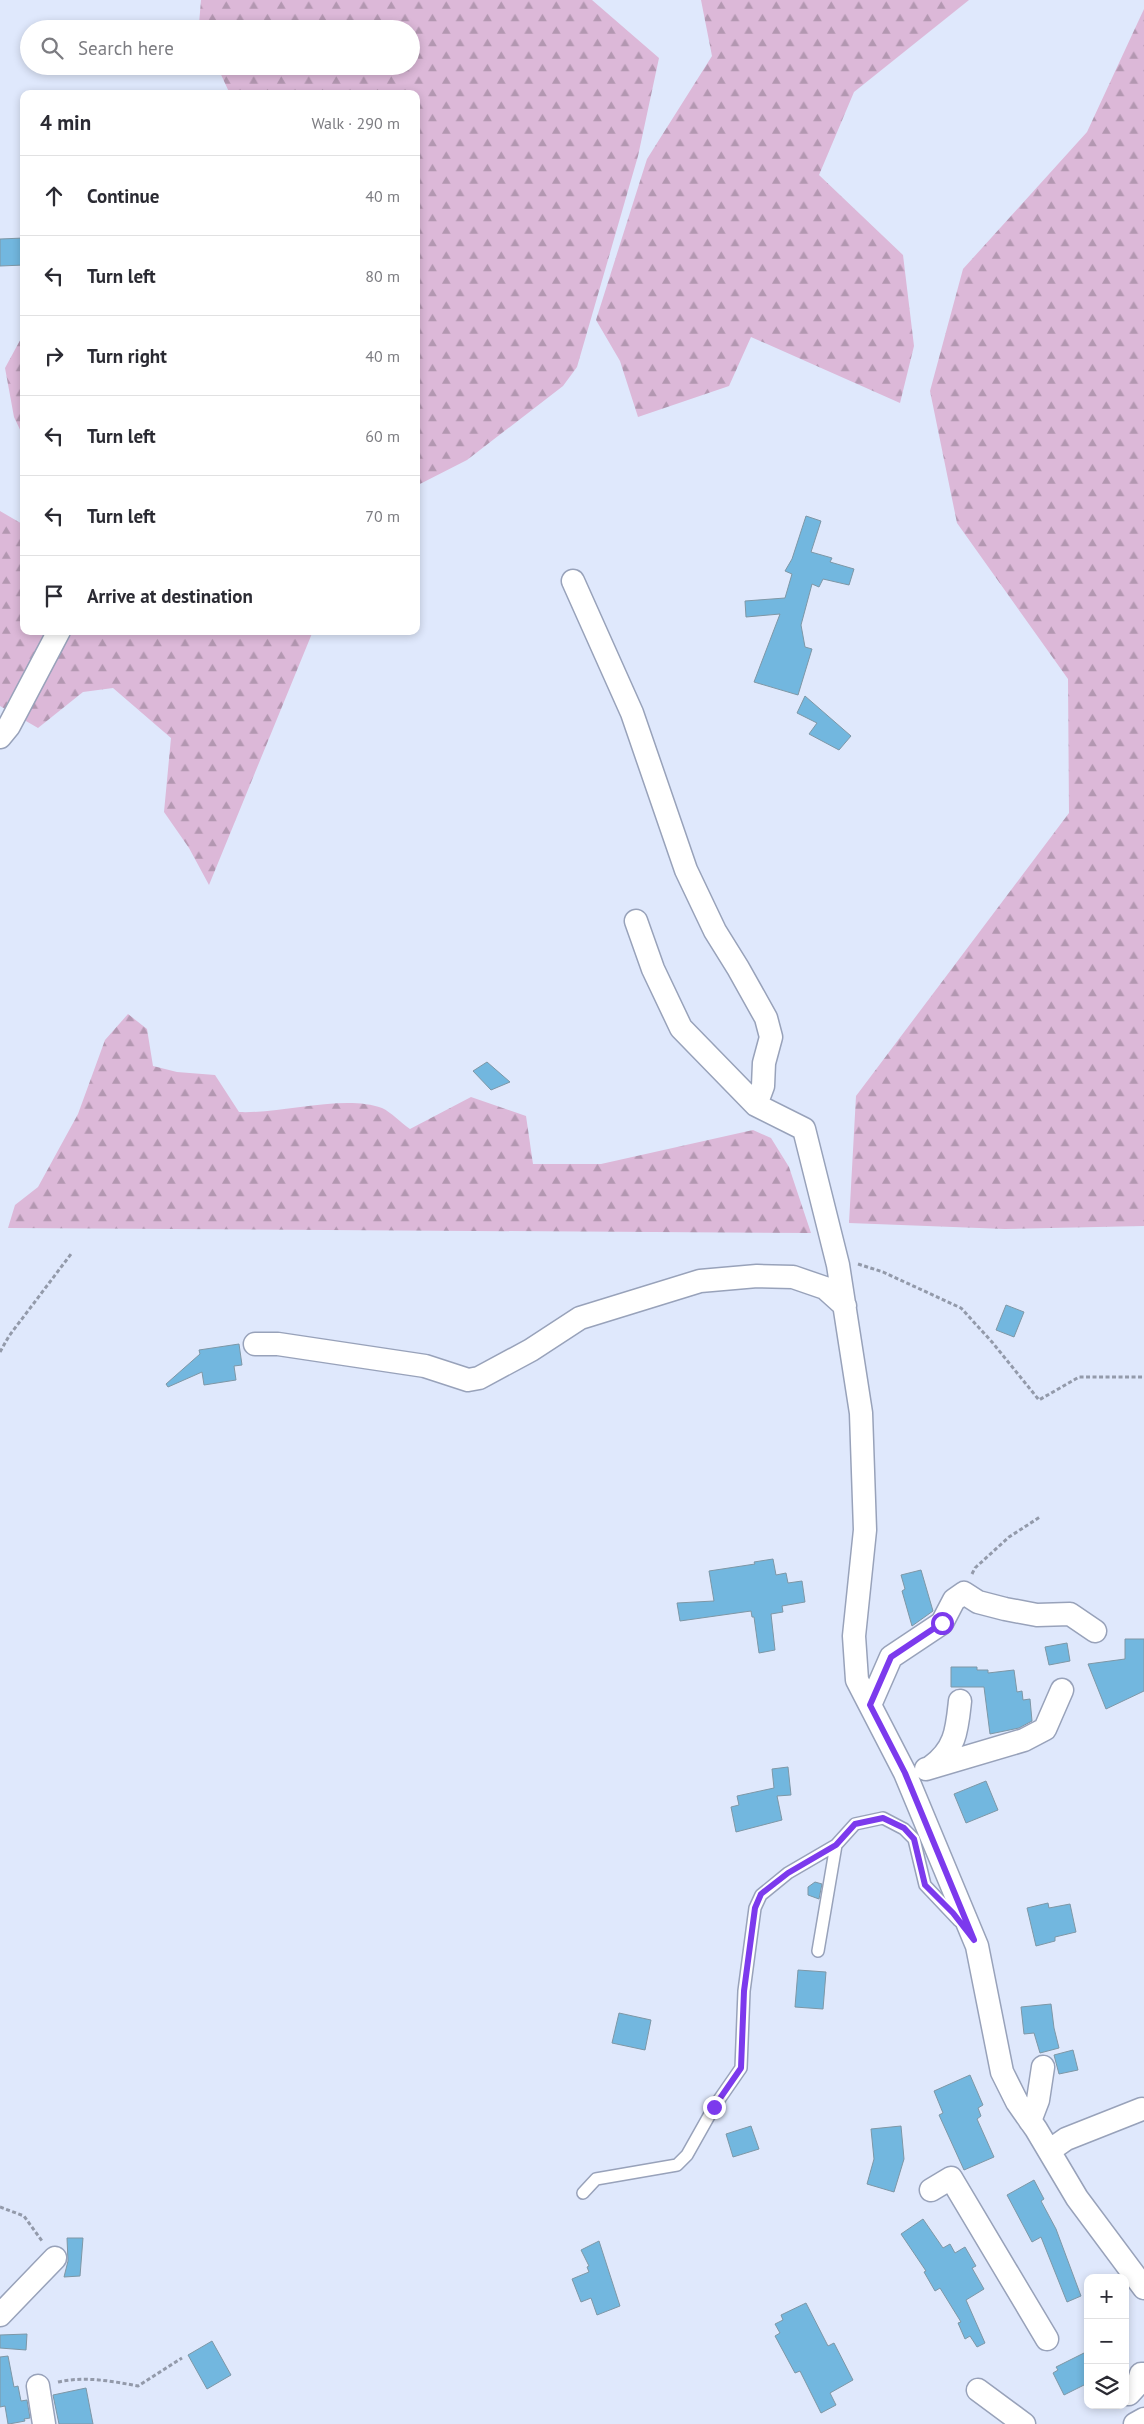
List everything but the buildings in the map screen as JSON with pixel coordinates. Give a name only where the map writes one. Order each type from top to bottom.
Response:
[{"type":"street","points":[[573,581],[632,713],[686,870],[715,931],[766,1018],[771,1036],[764,1063],[763,1086],[756,1105]]},
{"type":"street","points":[[0,737],[9,726],[57,635]]},
{"type":"street","points":[[636,921],[653,969],[681,1028],[756,1105],[804,1129],[838,1265],[861,1413],[865,1530],[854,1636],[857,1680],[870,1705],[917,1775],[974,1940],[988,1992],[1002,2072],[1017,2102],[1077,2198],[1144,2286]]},
{"type":"street","points":[[255,1344],[278,1344],[425,1366],[468,1380],[479,1378],[522,1355],[580,1318],[700,1280],[757,1276],[794,1277],[825,1288],[843,1297]]},
{"type":"street","points":[[870,1705],[891,1657],[942,1623],[954,1600],[964,1593],[978,1602],[1005,1609],[1037,1615],[1070,1614],[1096,1631]]},
{"type":"street","points":[[917,1775],[1024,1740],[1045,1729],[1062,1690]]},
{"type":"street","points":[[917,1775],[944,1758],[956,1735],[960,1701]]},
{"type":"street","points":[[1030,2121],[1038,2100],[1043,2067]]},
{"type":"street","points":[[1049,2151],[1066,2138],[1142,2110]]},
{"type":"street","points":[[931,2190],[951,2178],[1047,2339]]},
{"type":"street","points":[[0,2315],[55,2258]]},
{"type":"street","points":[[1129,2394],[1138,2384],[1141,2374],[1144,2374]]},
{"type":"street","points":[[38,2386],[44,2424]]},
{"type":"street","points":[[978,2390],[1024,2424]]},
{"type":"street","points":[[1136,2424],[1144,2419]]},
{"type":"lane","points":[[583,2193],[596,2179],[677,2165],[687,2155],[714,2107],[741,2068],[744,1991],[755,1908],[761,1894],[788,1873],[836,1845],[855,1824],[883,1818],[904,1828],[914,1839],[925,1885],[953,1913],[974,1940]]},
{"type":"lane","points":[[818,1951],[836,1845]]},
{"type":"path","points":[[0,1352],[9,1336],[71,1254]]},
{"type":"path","points":[[843,1297],[853,1262],[883,1272],[961,1308],[992,1342],[1039,1400],[1079,1377],[1144,1377]]},
{"type":"path","points":[[964,1593],[974,1568],[1009,1537],[1040,1517]]},
{"type":"path","points":[[0,2206],[24,2216],[55,2258]]},
{"type":"path","points":[[38,2386],[77,2378],[107,2380],[138,2386],[182,2358]]},
{"type":"green space","points":[[201,0],[592,0],[659,58],[638,156],[577,367],[563,386],[467,460],[420,484],[420,90],[228,90],[221,75],[420,75],[420,20],[199,20]]},
{"type":"green space","points":[[701,0],[969,0],[854,92],[819,175],[903,255],[914,346],[900,403],[751,337],[729,386],[638,417],[620,361],[596,320],[647,159],[712,56]]},
{"type":"green space","points":[[1144,9],[1144,1226],[1005,1229],[849,1223],[856,1096],[1069,813],[1068,679],[957,523],[930,391],[963,269],[1087,132]]},
{"type":"green space","points":[[20,340],[20,430],[14,417],[5,368]]},
{"type":"green space","points":[[0,511],[20,523],[20,635],[311,635],[209,885],[189,848],[164,812],[171,738],[113,688],[83,692],[38,728],[0,706]]},
{"type":"green space","points":[[128,1014],[147,1029],[153,1066],[177,1072],[215,1075],[239,1112],[331,1104],[367,1104],[382,1108],[410,1129],[471,1097],[526,1116],[533,1164],[601,1164],[753,1130],[771,1138],[789,1167],[811,1233],[8,1228],[15,1205],[38,1187],[78,1114],[105,1040]]},
{"type":"route","points":[[714,2107],[741,2068],[744,1991],[755,1908],[761,1894],[788,1873],[836,1845],[855,1824],[883,1818],[904,1828],[914,1839],[925,1885],[953,1913],[974,1940],[905,1773],[870,1705],[891,1657],[942,1623]]}]
